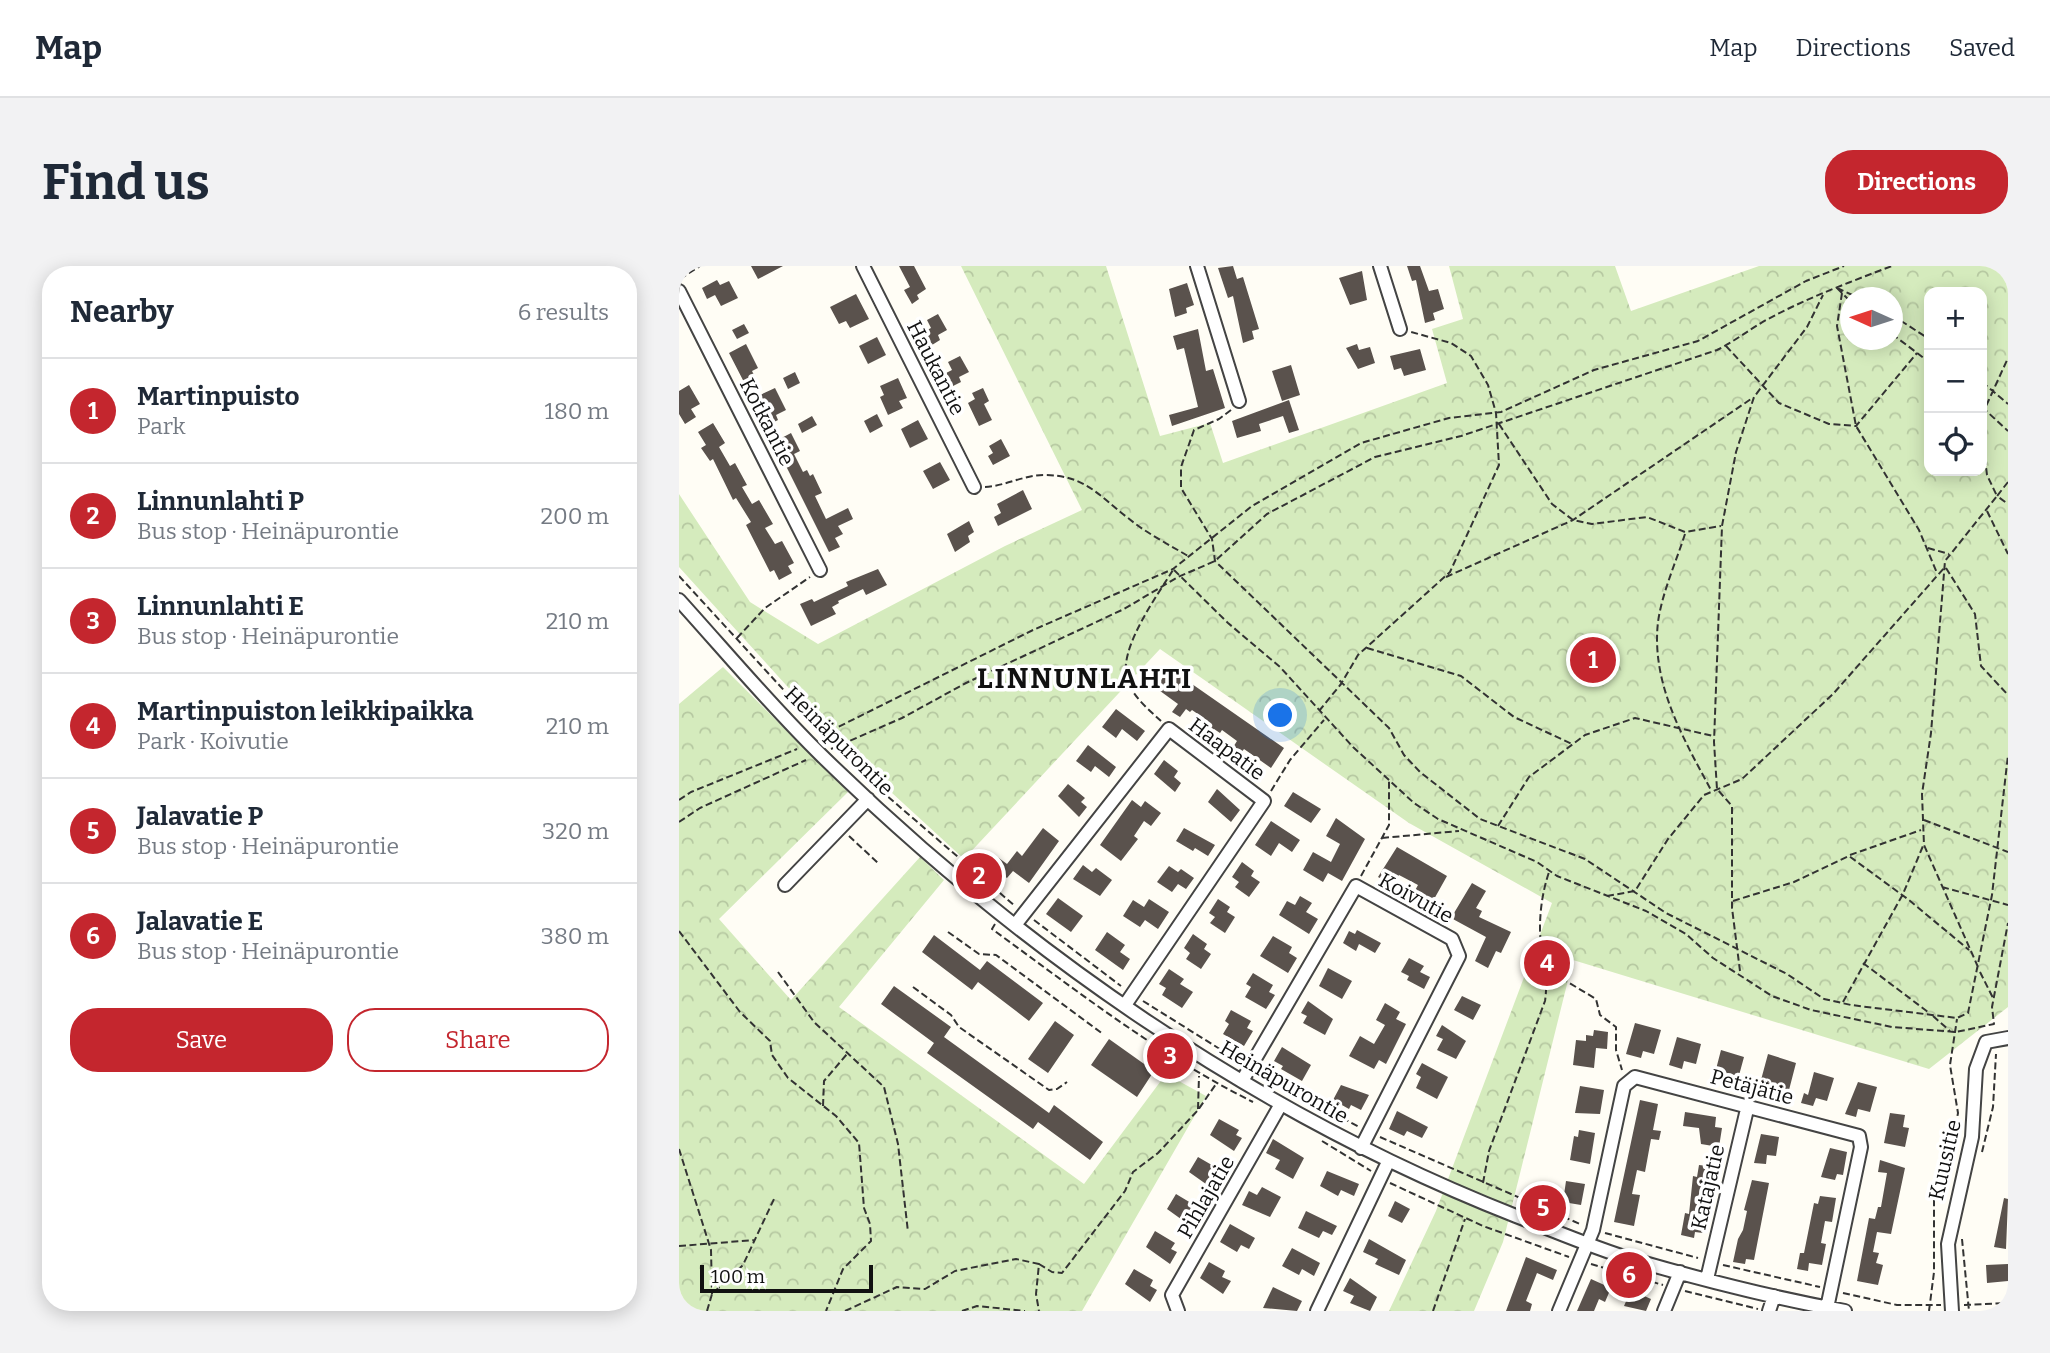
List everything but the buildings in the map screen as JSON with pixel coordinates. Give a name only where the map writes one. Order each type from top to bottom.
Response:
[{"type":"street","name":"Haukantie","points":[[863,266],[974,487]]},
{"type":"street","points":[[1197,266],[1240,401]]},
{"type":"street","points":[[1380,266],[1400,329]]},
{"type":"street","name":"Kotkantie","points":[[679,291],[820,570]]},
{"type":"street","name":"Heinäpurontie","points":[[679,600],[810,743],[868,799],[1015,925],[1129,1000],[1242,1081],[1388,1162],[1587,1244],[1680,1272],[1845,1311]]},
{"type":"street","name":"Haapatie","points":[[1015,925],[1169,729],[1264,801],[1129,1000]]},
{"type":"street","points":[[785,885],[868,799]]},
{"type":"street","name":"Koivutie","points":[[1242,1081],[1356,886],[1452,939],[1459,956],[1361,1148]]},
{"type":"street","name":"Kuusitie","points":[[1952,1311],[1948,1244],[1972,1137],[1976,1069],[1986,1042],[2003,1038]]},
{"type":"street","points":[[1559,1311],[1593,1230],[1625,1086],[1635,1077]]},
{"type":"street","name":"Petäjätie","points":[[1635,1077],[1859,1136],[1861,1147],[1827,1308]]},
{"type":"street","name":"Pihlajatie","points":[[1178,1311],[1172,1295],[1281,1104]]},
{"type":"street","name":"Katajatie","points":[[1707,1279],[1748,1105]]},
{"type":"street","points":[[1317,1311],[1388,1162]]},
{"type":"street","points":[[1664,1311],[1680,1272]]},
{"type":"street","points":[[1769,1311],[1774,1296]]},
{"type":"path","points":[[690,266],[692,270]]},
{"type":"path","points":[[679,279],[700,266]]},
{"type":"path","points":[[679,800],[691,792],[810,743],[1033,629],[1173,569],[1252,506],[1361,443],[1449,418],[1496,413],[1564,386],[1594,370],[1698,341],[1806,281],[1844,266]]},
{"type":"path","points":[[836,747],[1124,609],[1178,576],[1215,561],[1267,514],[1325,486],[1375,457],[1461,436],[1726,345],[1765,320],[1892,266]]},
{"type":"path","points":[[1836,288],[1840,291]]},
{"type":"path","points":[[1836,288],[1840,290]]},
{"type":"path","points":[[1740,973],[1732,902],[1732,806],[1717,789],[1714,736],[1722,526],[1736,452],[1754,397],[1807,327],[1823,294]]},
{"type":"path","points":[[1840,306],[1837,326],[1840,342]]},
{"type":"path","points":[[1903,322],[1924,336]]},
{"type":"path","points":[[1319,711],[1341,684],[1358,655],[1450,572],[1499,464],[1496,413],[1488,385],[1471,356],[1451,343],[1400,329]]},
{"type":"path","points":[[1903,342],[1924,358]]},
{"type":"path","points":[[1726,345],[1779,403],[1829,424],[1856,426]]},
{"type":"path","points":[[1842,350],[1856,426],[1927,547],[1937,575]]},
{"type":"path","points":[[1856,426],[1917,353]]},
{"type":"path","points":[[1987,402],[2008,358]]},
{"type":"path","points":[[1987,387],[2008,404]]},
{"type":"path","points":[[1442,579],[1573,520],[1754,397]]},
{"type":"path","points":[[1240,401],[1219,419],[1194,430],[1181,467],[1179,481],[1184,497],[1212,538],[1215,561],[1389,727],[1404,755],[1420,772],[1480,819],[1585,859],[1667,913],[1787,974],[1824,999],[1958,1018],[1968,1013],[1991,901],[2008,755]]},
{"type":"path","points":[[1987,412],[2008,431]]},
{"type":"path","points":[[1498,423],[1552,504],[1573,520],[1592,524],[1647,517],[1685,532],[1722,526]]},
{"type":"path","points":[[974,487],[1002,486],[1041,475],[1075,478],[1092,487],[1129,520],[1189,557]]},
{"type":"path","points":[[1987,475],[1997,496],[2008,504]]},
{"type":"path","points":[[1993,999],[1924,845],[1922,819],[1945,567],[1950,554],[2008,482]]},
{"type":"path","points":[[1986,510],[2008,554]]},
{"type":"path","points":[[1685,532],[1658,622],[1660,672],[1677,727],[1712,790]]},
{"type":"path","points":[[1927,547],[1950,554]]},
{"type":"path","points":[[1605,897],[1635,891],[1668,839],[1704,795],[1742,779],[1833,694],[1945,567]]},
{"type":"path","points":[[1945,567],[1975,614],[1981,666],[2008,695]]},
{"type":"path","points":[[1173,569],[1280,667],[1324,719],[1414,803],[1460,831],[1537,862],[1549,871],[1605,897],[1646,911],[1772,996],[1826,1015],[1892,1027],[1956,1032],[1994,1024],[1993,999],[2008,923]]},
{"type":"path","points":[[1169,729],[1132,692],[1126,667],[1128,649],[1173,569]]},
{"type":"path","points":[[735,640],[765,608],[820,570]]},
{"type":"path","points":[[679,576],[735,640],[879,789],[1129,1000],[1369,1133],[1593,1230],[1711,1262],[1897,1305]]},
{"type":"path","points":[[1366,647],[1461,677],[1514,717],[1573,744]]},
{"type":"path","points":[[1497,827],[1529,777],[1584,735],[1635,718],[1714,736]]},
{"type":"path","points":[[1264,801],[1290,760],[1324,719]]},
{"type":"path","points":[[679,822],[700,808],[808,759]]},
{"type":"path","points":[[1356,886],[1389,825],[1389,780]]},
{"type":"path","points":[[1922,819],[2008,852]]},
{"type":"path","points":[[840,828],[878,863]]},
{"type":"path","points":[[1732,902],[1794,882],[1850,856],[1922,830]]},
{"type":"path","points":[[1382,838],[1460,831]]},
{"type":"path","points":[[1842,1003],[1903,894],[1924,845]]},
{"type":"path","points":[[1850,856],[1903,894],[1970,951]]},
{"type":"path","points":[[1483,1183],[1489,1151],[1545,1001],[1547,988],[1540,929],[1543,889],[1549,871]]},
{"type":"path","points":[[1942,887],[2008,905]]},
{"type":"path","points":[[679,931],[740,1012],[770,1041],[772,1055],[788,1077],[823,1106],[859,1143],[864,1208],[870,1224],[871,1241],[843,1269],[826,1311]]},
{"type":"path","points":[[948,932],[979,954],[996,955],[1103,1034]]},
{"type":"path","points":[[1863,963],[1951,1031]]},
{"type":"path","points":[[778,972],[814,1022],[884,1087],[898,1144],[908,1231]]},
{"type":"path","points":[[1561,978],[1596,999],[1600,1015],[1616,1027],[1616,1051],[1622,1069],[1635,1077]]},
{"type":"path","points":[[913,988],[951,1014],[959,1027],[1049,1090],[1057,1089],[1067,1082]]},
{"type":"path","points":[[1929,1311],[1934,1272],[1934,1189],[1952,1145],[1958,1113],[1950,1065],[1958,1018]]},
{"type":"path","points":[[1979,1163],[1993,1107],[2003,1038]]},
{"type":"path","points":[[823,1106],[824,1081],[848,1053]]},
{"type":"path","points":[[1198,1110],[1199,1075]]},
{"type":"path","points":[[845,1311],[897,1287],[925,1289],[955,1271],[1016,1259],[1062,1273],[1125,1191],[1133,1172],[1157,1153],[1198,1110],[1216,1084]]},
{"type":"path","points":[[679,1149],[709,1244],[712,1294],[708,1311]]},
{"type":"path","points":[[712,1294],[743,1265],[774,1199]]},
{"type":"path","points":[[1433,1311],[1466,1217]]},
{"type":"path","points":[[1962,1239],[1969,1311]]},
{"type":"path","points":[[679,1247],[755,1240]]},
{"type":"path","points":[[1038,1311],[1036,1294],[1039,1264]]},
{"type":"path","points":[[962,1311],[977,1306],[1025,1311]]},
{"type":"green space","points":[[961,266],[1106,266],[1160,436],[1210,423],[1223,463],[1447,383],[1432,329],[1463,319],[1449,266],[1615,266],[1631,311],[1759,266],[2008,266],[2008,1007],[1929,1069],[1573,960],[1503,1242],[1474,1311],[1389,1311],[1436,1211],[1552,903],[1409,823],[1160,649],[964,859],[843,748],[679,567],[679,494],[750,602],[818,644],[1005,546],[1082,510]]},
{"type":"green space","points":[[723,667],[848,792],[719,919],[791,1000],[920,857],[944,880],[839,1007],[1084,1184],[1166,1074],[1206,1096],[1082,1311],[679,1311],[679,704]]},
{"type":"place","name":"Martinpuisto","points":[[1593,660]]},
{"type":"place","name":"Linnunlahti P","points":[[979,876]]},
{"type":"place","name":"Martinpuiston leikkipaikka","points":[[1547,963]]},
{"type":"place","name":"Linnunlahti E","points":[[1170,1056]]},
{"type":"place","name":"Jalavatie P","points":[[1543,1208]]},
{"type":"place","name":"Jalavatie E","points":[[1629,1275]]},
{"type":"district","name":"LINNUNLAHTI","points":[[1085,678]]}]
